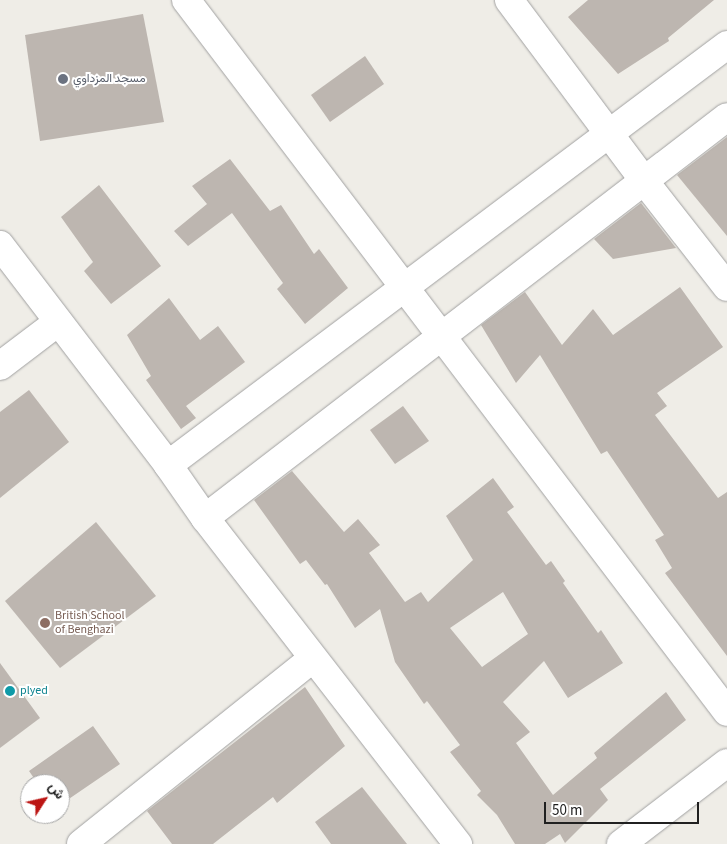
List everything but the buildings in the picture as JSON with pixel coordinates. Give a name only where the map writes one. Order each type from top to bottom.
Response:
[{"type":"street","points":[[186,0],[727,712]]},
{"type":"street","points":[[508,0],[611,135],[644,182],[727,288]]},
{"type":"street","points":[[168,465],[611,135],[727,45]]},
{"type":"street","points":[[204,518],[727,117]]},
{"type":"street","points":[[0,245],[168,465],[204,518],[458,844]]},
{"type":"street","points":[[0,366],[58,322]]},
{"type":"street","points":[[81,844],[312,658]]},
{"type":"street","points":[[621,844],[727,763]]},
{"type":"place","name":"مسجد المزداوي","points":[[63,79]]},
{"type":"place","name":"British School of Benghazi","points":[[45,623]]},
{"type":"place","name":"plyed","points":[[10,691]]}]
